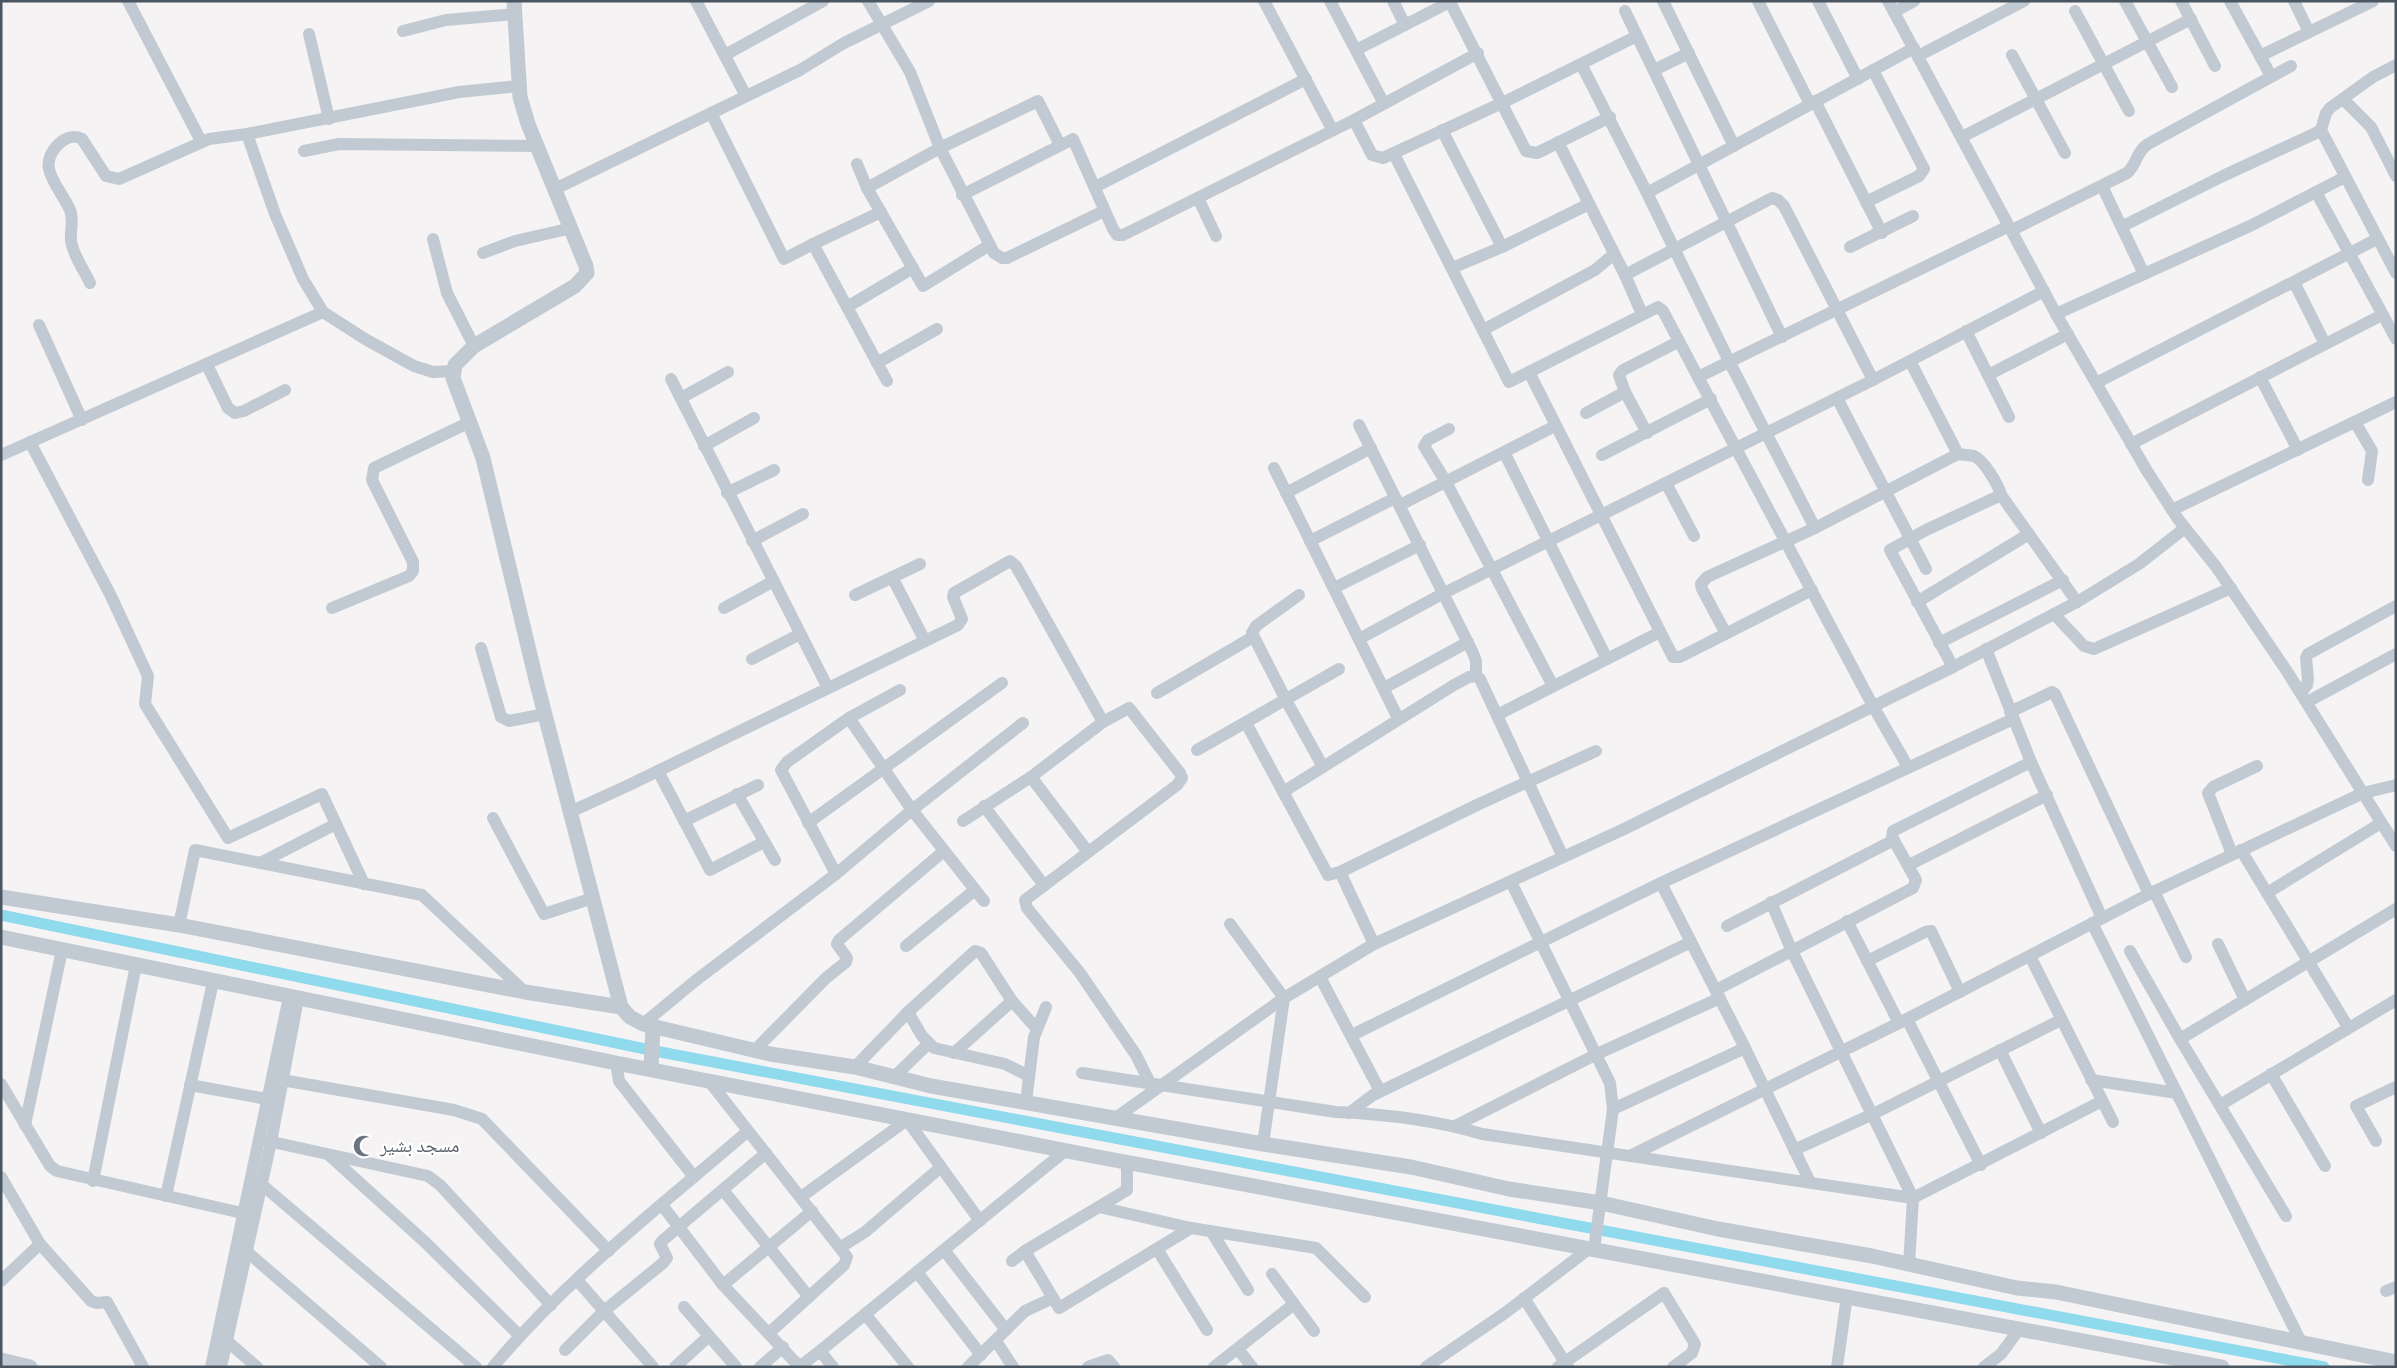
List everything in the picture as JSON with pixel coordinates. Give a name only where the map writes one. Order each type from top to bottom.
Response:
[{"type":"street","points":[[128,1],[201,141]]},
{"type":"street","points":[[696,1],[746,96]]},
{"type":"street","points":[[725,55],[823,1]]},
{"type":"street","points":[[868,1],[881,26],[910,72],[940,148],[988,246],[998,257],[1007,258],[1104,211]]},
{"type":"street","points":[[555,189],[800,70],[844,43],[929,1]]},
{"type":"street","points":[[1264,1],[1332,129]]},
{"type":"street","points":[[1330,1],[1383,102]]},
{"type":"street","points":[[1393,1],[1405,25]]},
{"type":"street","points":[[1663,1],[1734,146]]},
{"type":"street","points":[[1758,1],[1882,233]]},
{"type":"street","points":[[1818,1],[1858,78]]},
{"type":"street","points":[[1914,1],[1891,7],[2056,314],[2131,444],[2172,510],[2230,588],[2304,698],[2396,846]]},
{"type":"street","points":[[1647,193],[1700,166],[1812,102],[1873,70],[2024,1]]},
{"type":"street","points":[[2125,1],[2172,88]]},
{"type":"street","points":[[2181,1],[2216,66]]},
{"type":"street","points":[[2230,1],[2271,76]]},
{"type":"street","points":[[2294,1],[2310,32]]},
{"type":"street","points":[[2260,56],[2310,32],[2358,4],[2373,1]]},
{"type":"street","points":[[1356,50],[1446,4],[1451,4],[1478,53],[1526,151],[1537,153],[1610,117]]},
{"type":"street","points":[[403,31],[446,20],[515,8],[520,97],[537,146],[586,266],[587,273],[584,279],[474,346],[460,359],[453,371],[455,386],[483,458],[570,812],[622,1008],[630,1017],[650,1029],[856,1068],[931,1086],[1263,1144],[1411,1167],[1510,1189],[1601,1203],[1718,1229],[1824,1246],[2017,1288],[2056,1292],[2396,1362]]},
{"type":"street","points":[[1625,11],[1782,337]]},
{"type":"street","points":[[2075,11],[2129,111]]},
{"type":"street","points":[[1962,137],[2191,20]]},
{"type":"street","points":[[309,34],[329,119]]},
{"type":"street","points":[[1354,120],[1372,155],[1383,158],[1502,103],[1637,36]]},
{"type":"street","points":[[962,194],[1073,139],[1104,211],[1115,233],[1120,236],[1332,129],[1354,120],[1383,102],[1478,53]]},
{"type":"street","points":[[1654,70],[1689,53]]},
{"type":"street","points":[[2012,54],[2065,153]]},
{"type":"street","points":[[1581,64],[1610,117],[1730,363],[1815,528]]},
{"type":"street","points":[[2396,65],[2373,77],[2326,112],[2321,130],[2396,273]]},
{"type":"street","points":[[1698,377],[2102,186],[2132,168],[2137,154],[2142,148],[2291,66]]},
{"type":"street","points":[[1866,202],[1918,176],[1923,173],[1924,169],[1873,70]]},
{"type":"street","points":[[1095,187],[1306,79]]},
{"type":"street","points":[[90,283],[72,243],[70,210],[49,168],[54,150],[68,137],[78,137],[86,142],[106,176],[119,179],[201,141],[329,119],[459,92],[519,86]]},
{"type":"street","points":[[2344,99],[2370,127],[2396,176]]},
{"type":"street","points":[[867,188],[940,148],[1038,101],[1060,145]]},
{"type":"street","points":[[711,113],[784,258],[880,212]]},
{"type":"street","points":[[1442,130],[1502,247]]},
{"type":"street","points":[[2123,226],[2321,130]]},
{"type":"street","points":[[247,134],[275,214],[302,279],[323,312],[365,339],[414,366],[433,372],[453,371]]},
{"type":"street","points":[[1558,142],[1625,275],[1642,314]]},
{"type":"street","points":[[304,152],[340,144],[537,146]]},
{"type":"street","points":[[1394,154],[1510,382],[1642,314],[1655,308],[1660,308],[1711,399],[1872,706],[1908,768]]},
{"type":"street","points":[[857,164],[867,188],[923,286],[988,246]]},
{"type":"street","points":[[2056,314],[2252,225],[2345,177]]},
{"type":"street","points":[[2102,186],[2123,226],[2144,274]]},
{"type":"street","points":[[2316,192],[2348,254],[2396,339]]},
{"type":"street","points":[[1198,198],[1216,236]]},
{"type":"street","points":[[1625,275],[1772,198],[1778,200],[1784,206],[1873,380]]},
{"type":"street","points":[[1452,268],[1502,247],[1589,204]]},
{"type":"street","points":[[1850,247],[1882,233],[1913,216]]},
{"type":"street","points":[[482,253],[516,241],[572,228]]},
{"type":"street","points":[[433,239],[447,293],[474,346]]},
{"type":"street","points":[[2096,383],[2377,239]]},
{"type":"street","points":[[813,244],[887,381]]},
{"type":"street","points":[[1483,330],[1595,270],[1614,254]]},
{"type":"street","points":[[847,306],[913,268]]},
{"type":"street","points":[[2294,282],[2325,344]]},
{"type":"street","points":[[1359,639],[1444,593],[1873,380],[2044,291]]},
{"type":"street","points":[[1,455],[207,365],[269,334],[323,312]]},
{"type":"street","points":[[2131,444],[2382,315]]},
{"type":"street","points":[[38,325],[82,420]]},
{"type":"street","points":[[878,363],[937,329]]},
{"type":"street","points":[[1966,331],[2009,417]]},
{"type":"street","points":[[1988,376],[2068,334]]},
{"type":"street","points":[[1647,433],[1625,392],[1620,372],[1678,342]]},
{"type":"street","points":[[1910,361],[1958,454]]},
{"type":"street","points":[[207,365],[228,408],[235,413],[244,412],[285,390]]},
{"type":"street","points":[[681,398],[728,372]]},
{"type":"street","points":[[1528,372],[1602,515],[1670,654],[1676,657],[1812,590]]},
{"type":"street","points":[[2260,377],[2298,450]]},
{"type":"street","points":[[671,378],[772,582],[828,688]]},
{"type":"street","points":[[1586,413],[1625,392]]},
{"type":"street","points":[[1837,398],[1926,569]]},
{"type":"street","points":[[1602,455],[1711,399]]},
{"type":"street","points":[[2172,510],[2396,402]]},
{"type":"street","points":[[704,446],[754,418]]},
{"type":"street","points":[[332,608],[409,576],[413,571],[413,562],[372,480],[374,468],[470,422]]},
{"type":"street","points":[[2355,422],[2372,451],[2368,480]]},
{"type":"street","points":[[1359,425],[1468,642],[1476,661],[1476,676],[1480,679],[1563,857]]},
{"type":"street","points":[[1310,541],[1398,501],[1446,482],[1555,426]]},
{"type":"street","points":[[1449,429],[1428,440],[1424,446],[1446,482],[1553,686]]},
{"type":"street","points":[[30,442],[111,596],[148,676],[145,704],[228,838],[322,794],[364,884]]},
{"type":"street","points":[[1286,493],[1371,448]]},
{"type":"street","points":[[1504,452],[1607,659]]},
{"type":"street","points":[[1725,632],[1702,588],[1703,581],[1786,540],[1815,528],[1958,454],[1975,456],[1981,462],[1999,488],[2001,495],[2077,602]]},
{"type":"street","points":[[1274,468],[1398,718]]},
{"type":"street","points":[[727,493],[774,470]]},
{"type":"street","points":[[1666,483],[1694,536]]},
{"type":"street","points":[[1953,668],[1916,602],[1890,550],[2001,495]]},
{"type":"street","points":[[752,541],[803,514]]},
{"type":"street","points":[[1117,1117],[1155,1084],[1284,998],[1374,944],[1511,882],[1953,668],[2077,602],[2139,564],[2185,528]]},
{"type":"street","points":[[1916,602],[2029,534]]},
{"type":"street","points":[[1334,588],[1420,545]]},
{"type":"street","points":[[570,812],[961,623],[961,616],[953,597],[958,589],[1006,562],[1013,563],[1103,722]]},
{"type":"street","points":[[855,594],[920,564]]},
{"type":"street","points":[[892,577],[925,641]]},
{"type":"street","points":[[1939,643],[2063,580]]},
{"type":"street","points":[[724,608],[772,582]]},
{"type":"street","points":[[2054,614],[2084,646],[2094,649],[2147,623],[2230,588]]},
{"type":"street","points":[[1299,595],[1256,626],[1252,633],[1323,767]]},
{"type":"street","points":[[2304,698],[2307,685],[2306,658],[2308,654],[2396,606]]},
{"type":"street","points":[[1497,715],[1660,632]]},
{"type":"street","points":[[752,658],[800,634]]},
{"type":"street","points":[[1157,692],[1253,638]]},
{"type":"street","points":[[1384,688],[1468,642]]},
{"type":"street","points":[[481,648],[501,717],[509,721],[545,714]]},
{"type":"street","points":[[1986,649],[2011,715],[2047,795],[2097,920],[2177,1093],[2301,1342]]},
{"type":"street","points":[[2304,698],[2396,654]]},
{"type":"street","points":[[1197,750],[1339,670]]},
{"type":"street","points":[[1283,792],[1454,684],[1476,676]]},
{"type":"street","points":[[808,823],[1002,683]]},
{"type":"street","points":[[836,874],[783,776],[783,766],[849,718],[900,690]]},
{"type":"street","points":[[1352,1035],[1661,884],[1908,768],[2052,692],[2055,694],[2152,893],[2186,957]]},
{"type":"street","points":[[963,821],[1031,777],[1103,722],[1126,709],[1131,709],[1182,778],[1177,785],[1026,897],[1024,903],[1080,973],[1155,1084]]},
{"type":"street","points":[[849,718],[912,810],[984,901]]},
{"type":"street","points":[[651,1065],[650,1029],[695,981],[836,874],[912,810],[1023,722]]},
{"type":"street","points":[[1246,723],[1328,875],[1340,872],[1529,781],[1596,751]]},
{"type":"street","points":[[1455,1126],[1718,994],[1791,949],[1915,886],[1916,880],[1891,834],[1893,831],[2031,762]]},
{"type":"street","points":[[2257,766],[2213,788],[2207,797],[2236,852],[2267,893],[2348,1027]]},
{"type":"street","points":[[658,771],[710,870],[764,842]]},
{"type":"street","points":[[1031,777],[1088,852]]},
{"type":"street","points":[[1630,1156],[1903,1021],[2097,920],[2236,852],[2363,793],[2396,785]]},
{"type":"street","points":[[684,821],[736,794],[758,786]]},
{"type":"street","points":[[736,794],[775,860]]},
{"type":"street","points":[[1908,866],[2047,795]]},
{"type":"street","points":[[984,806],[1043,884]]},
{"type":"street","points":[[493,818],[544,914],[593,898]]},
{"type":"street","points":[[2267,893],[2381,822]]},
{"type":"street","points":[[260,863],[336,824]]},
{"type":"street","points":[[1727,926],[1894,840]]},
{"type":"street","points":[[180,925],[196,850],[422,895],[525,992]]},
{"type":"street","points":[[755,1050],[826,978],[846,962],[846,958],[837,944],[839,940],[944,851]]},
{"type":"street","points":[[1340,872],[1374,944]]},
{"type":"street","points":[[1426,1367],[1524,1298],[1594,1244],[1599,1219],[1613,1109],[1610,1083],[1511,882]]},
{"type":"street","points":[[1661,884],[1718,994],[1810,1182]]},
{"type":"street","points":[[906,946],[975,890]]},
{"type":"street","points":[[1,898],[180,925],[525,992],[622,1008]]},
{"type":"street","points":[[1771,902],[1791,949],[1913,1198],[1909,1265]]},
{"type":"street","points":[[2180,1039],[2396,909]]},
{"type":"street","points":[[1847,921],[1867,961],[1938,1082],[1981,1165]]},
{"type":"street","points":[[1230,924],[1284,998],[1263,1144]]},
{"type":"street","points":[[1867,961],[1925,932],[1931,931],[1960,992]]},
{"type":"street","points":[[1,937],[212,982],[616,1063],[651,1065],[709,1081],[1065,1151],[1594,1244],[1847,1296],[2020,1328],[2167,1362],[2222,1367]]},
{"type":"street","points":[[1349,1113],[1380,1091],[1691,942]]},
{"type":"street","points":[[2218,944],[2245,1000]]},
{"type":"street","points":[[25,1125],[62,950]]},
{"type":"street","points":[[856,1068],[908,1012],[975,951],[981,953],[1012,1000],[1037,1029]]},
{"type":"street","points":[[2130,951],[2180,1039],[2286,1216]]},
{"type":"street","points":[[2030,956],[2113,1122]]},
{"type":"street","points":[[93,1181],[136,965]]},
{"type":"street","points":[[1320,976],[1380,1091]]},
{"type":"street","points":[[166,1196],[212,982]]},
{"type":"street","points":[[221,1367],[248,1214],[282,1080],[294,998]]},
{"type":"street","points":[[265,1141],[267,1099],[294,998]]},
{"type":"street","points":[[954,1053],[1012,1000]]},
{"type":"street","points":[[2220,1105],[2396,1000]]},
{"type":"street","points":[[1026,1102],[1037,1029],[1046,1007]]},
{"type":"street","points":[[908,1012],[928,1044],[934,1048],[1005,1064],[1029,1076]]},
{"type":"street","points":[[1794,1150],[1873,1114],[2061,1020]]},
{"type":"street","points":[[894,1077],[928,1044]]},
{"type":"street","points":[[1613,1109],[1745,1048]]},
{"type":"street","points":[[2000,1050],[2041,1134]]},
{"type":"street","points":[[616,1063],[619,1081],[694,1177]]},
{"type":"street","points":[[1082,1073],[1349,1113],[1455,1126],[1482,1134],[1913,1198],[1981,1165],[2102,1101]]},
{"type":"street","points":[[2272,1074],[2324,1166]]},
{"type":"street","points":[[282,1080],[454,1110],[482,1119],[609,1251]]},
{"type":"street","points":[[2091,1080],[2177,1093]]},
{"type":"street","points":[[709,1081],[847,1257],[844,1265],[769,1333]]},
{"type":"street","points":[[1,1084],[53,1169],[93,1181],[248,1214]]},
{"type":"street","points":[[190,1085],[267,1099]]},
{"type":"street","points":[[2376,1141],[2356,1106],[2396,1087]]},
{"type":"street","points":[[907,1120],[980,1221]]},
{"type":"street","points":[[801,1197],[907,1120]]},
{"type":"street","points":[[493,1367],[520,1336],[576,1280],[748,1130]]},
{"type":"street","points":[[265,1141],[422,1173],[433,1179],[551,1304]]},
{"type":"street","points":[[662,1205],[723,1285],[800,1365],[820,1351],[1065,1151]]},
{"type":"street","points":[[327,1153],[421,1238],[520,1336]]},
{"type":"street","points":[[565,1350],[604,1311],[663,1263],[667,1258],[660,1244],[766,1153]]},
{"type":"street","points":[[1012,1261],[1024,1251],[1127,1190],[1127,1163]]},
{"type":"street","points":[[841,1247],[865,1232],[941,1167]]},
{"type":"street","points":[[2,1179],[40,1244],[91,1301],[96,1304],[106,1302],[143,1367]]},
{"type":"street","points":[[255,1182],[476,1367]]},
{"type":"street","points":[[722,1190],[809,1297]]},
{"type":"street","points":[[1099,1207],[1191,1228],[1316,1248],[1365,1297]]},
{"type":"street","points":[[723,1285],[812,1211]]},
{"type":"street","points":[[1024,1251],[1059,1308],[1191,1228]]},
{"type":"street","points":[[1211,1231],[1248,1290]]},
{"type":"street","points":[[1,1281],[40,1244]]},
{"type":"street","points":[[1157,1249],[1207,1330]]},
{"type":"street","points":[[211,1367],[241,1250]]},
{"type":"street","points":[[241,1250],[381,1367]]},
{"type":"street","points":[[944,1250],[1006,1330]]},
{"type":"street","points":[[917,1272],[980,1355]]},
{"type":"street","points":[[1272,1274],[1314,1331]]},
{"type":"street","points":[[576,1280],[653,1367]]},
{"type":"street","points":[[1524,1298],[1564,1365],[1664,1293],[1695,1344],[1692,1353],[1673,1367]]},
{"type":"street","points":[[1837,1367],[1847,1296]]},
{"type":"street","points":[[968,1367],[1025,1311],[1053,1298]]},
{"type":"street","points":[[1214,1367],[1294,1304]]},
{"type":"street","points":[[684,1307],[736,1367]]},
{"type":"street","points":[[865,1314],[908,1367]]},
{"type":"street","points":[[1984,1367],[2001,1354],[2020,1328]]},
{"type":"street","points":[[675,1367],[709,1336]]},
{"type":"street","points":[[227,1341],[257,1367]]},
{"type":"street","points":[[996,1341],[1013,1367]]},
{"type":"street","points":[[764,1365],[783,1347]]},
{"type":"street","points":[[1238,1349],[1252,1367]]},
{"type":"street","points":[[820,1351],[833,1367]]},
{"type":"street","points":[[1,1360],[30,1367]]},
{"type":"street","points":[[1088,1367],[1108,1360],[1114,1367]]},
{"type":"waterway","points":[[1,915],[655,1051],[2324,1367]]},
{"type":"place","name":"مسجد بشیر","points":[[364,1146]]}]
